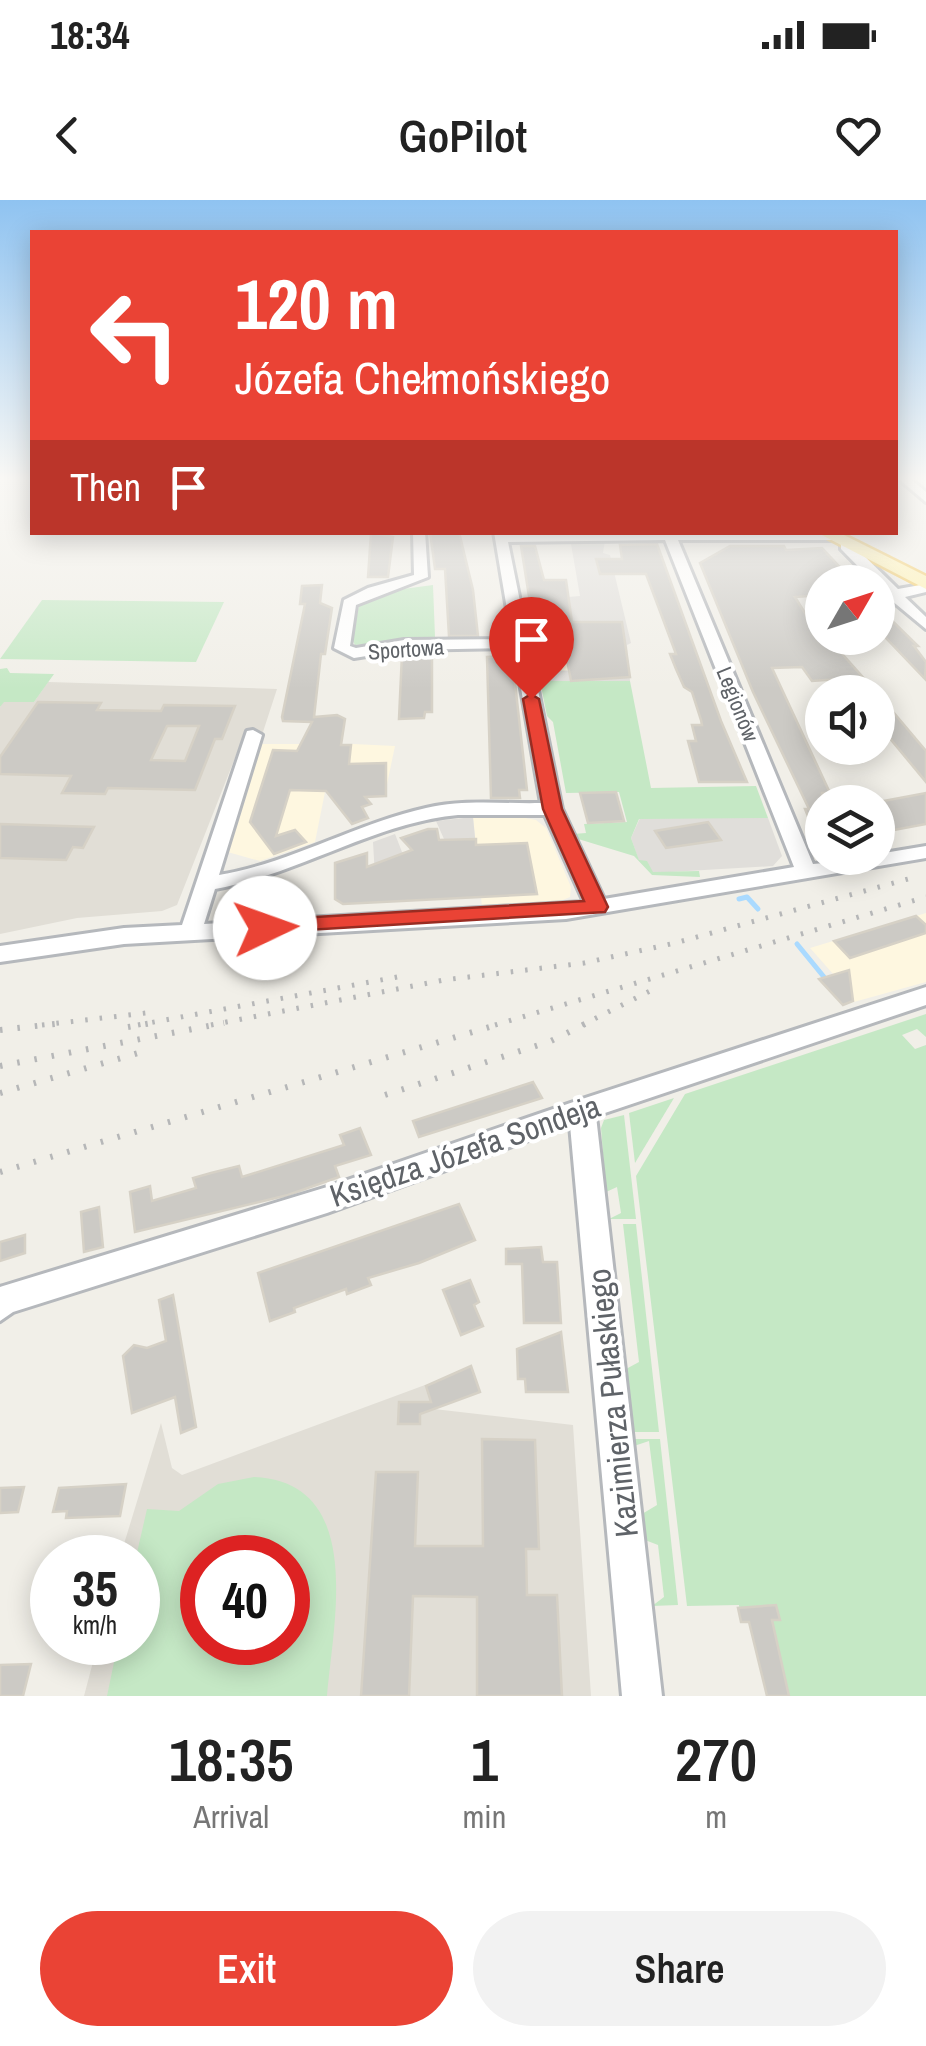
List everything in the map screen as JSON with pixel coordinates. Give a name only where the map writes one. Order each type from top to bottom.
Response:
[{"type":"main road","points":[[863,550],[926,583]]},
{"type":"street","name":"Sportowa","points":[[420,550],[421,577],[373,590],[346,606],[342,648],[348,652],[404,644],[520,643]]},
{"type":"street","points":[[504,550],[552,809],[597,907]]},
{"type":"street","name":"Legionów","points":[[675,550],[805,870]]},
{"type":"street","points":[[850,550],[926,626]]},
{"type":"street","points":[[896,596],[926,583]]},
{"type":"street","points":[[190,932],[252,735]]},
{"type":"street","points":[[204,884],[254,873],[423,814],[460,809],[552,809]]},
{"type":"street","points":[[895,857],[926,852]]},
{"type":"street","points":[[0,954],[92,938],[520,915],[597,907],[805,872]]},
{"type":"street","name":"Księdza Józefa Sondeja","points":[[1,1304],[327,1200],[926,996]]},
{"type":"street","name":"Kazimierza Pułaskiego","points":[[582,1110],[642,1696]]},
{"type":"shaded area","points":[[572,550],[603,550],[610,555],[631,643],[627,645],[630,681],[540,681],[537,671],[596,670],[585,636],[529,637],[524,614],[571,616],[568,597],[580,596]]},
{"type":"shaded area","points":[[585,636],[596,671],[537,671],[529,637]]},
{"type":"shaded area","points":[[48,682],[277,689],[262,735],[244,735],[177,905],[162,911],[77,918],[0,934],[0,707],[3,702],[34,702]]},
{"type":"shaded area","points":[[261,744],[395,746],[386,789],[325,792],[315,842],[260,861],[224,851]]},
{"type":"shaded area","points":[[473,817],[520,817],[536,820],[546,828],[571,887],[570,897],[558,902],[482,907]]},
{"type":"shaded area","points":[[473,817],[481,897],[375,876],[373,842],[395,834],[402,852],[408,852],[444,839],[436,821]]},
{"type":"shaded area","points":[[640,818],[768,818],[782,856],[773,866],[653,873],[639,861],[631,838]]},
{"type":"shaded area","points":[[926,913],[926,982],[843,1005],[819,979],[833,974],[810,948]]},
{"type":"shaded area","points":[[425,1385],[434,1409],[573,1425],[591,1696],[84,1696],[92,1665],[160,1665],[160,1535],[127,1535],[161,1423],[172,1468],[182,1475]]},
{"type":"green space","points":[[433,585],[435,637],[355,645],[352,639],[359,606],[388,591]]},
{"type":"green space","points":[[42,600],[224,602],[196,662],[0,659]]},
{"type":"green space","points":[[7,668],[10,673],[54,674],[34,702],[4,702],[0,707],[0,669]]},
{"type":"green space","points":[[540,681],[630,681],[651,788],[756,786],[768,818],[639,819],[631,838],[639,860],[647,861],[653,872],[699,871],[700,877],[652,875],[634,856],[575,838],[573,834],[586,833],[584,824],[627,822],[619,792],[566,793],[553,722],[547,716]]},
{"type":"green space","points":[[926,1014],[926,1037],[917,1029],[902,1035],[915,1049],[926,1045],[926,1696],[767,1696],[749,1622],[741,1622],[739,1605],[687,1606],[636,1176],[685,1094]]},
{"type":"green space","points":[[674,1098],[635,1163],[629,1113]]},
{"type":"green space","points":[[624,1115],[636,1219],[609,1219],[621,1213],[617,1187],[606,1192],[601,1128],[604,1120]]},
{"type":"green space","points":[[623,1224],[636,1224],[659,1432],[632,1432],[626,1369],[639,1362]]},
{"type":"green space","points":[[633,1439],[660,1439],[678,1605],[652,1606],[664,1597],[658,1545],[645,1540],[642,1514],[657,1505],[649,1441],[634,1446]]},
{"type":"green space","points":[[254,1477],[290,1485],[314,1503],[328,1529],[335,1561],[334,1632],[327,1696],[107,1696],[113,1665],[160,1665],[160,1535],[141,1535],[147,1509],[179,1511],[218,1484]]},
{"type":"building","points":[[370,550],[391,550],[388,577],[368,577]]},
{"type":"building","points":[[432,550],[463,550],[478,636],[449,636],[445,569],[435,569]]},
{"type":"building","points":[[522,550],[536,550],[544,580],[566,580],[572,622],[622,622],[630,677],[571,681],[561,628],[534,628]]},
{"type":"building","points":[[621,550],[659,550],[747,782],[699,782],[688,741],[696,741],[692,725],[702,725],[701,720],[692,692],[684,687],[670,654],[676,654],[646,574],[600,574],[596,559],[622,559]]},
{"type":"building","points":[[723,550],[824,550],[838,565],[805,565],[805,596],[795,597],[805,613],[805,655],[843,655],[861,675],[808,675],[802,667],[772,668],[805,739],[805,765],[817,765],[826,785],[805,785],[805,801],[753,692],[700,563]]},
{"type":"building","points":[[322,585],[320,603],[332,608],[325,654],[321,654],[314,717],[337,715],[345,719],[341,745],[351,745],[349,764],[386,763],[386,796],[365,797],[371,804],[362,807],[368,818],[352,824],[326,791],[290,790],[276,836],[295,830],[306,842],[274,854],[250,822],[273,750],[297,751],[312,722],[283,721],[282,717],[305,604],[300,604],[302,586]]},
{"type":"building","points":[[895,624],[918,646],[914,646],[926,662],[925,679],[895,648]]},
{"type":"building","points":[[432,653],[432,712],[425,712],[424,718],[399,719],[402,654]]},
{"type":"building","points":[[512,656],[527,790],[519,790],[520,798],[491,798],[487,657]]},
{"type":"building","points":[[38,702],[101,703],[97,710],[161,711],[164,705],[235,706],[222,739],[215,739],[195,790],[108,788],[105,794],[62,793],[71,776],[0,774],[0,757]],"holes":[[[167,726],[199,726],[185,761],[151,760]]]},
{"type":"building","points":[[895,714],[926,751],[926,782],[895,745]]},
{"type":"building","points":[[616,792],[624,821],[588,823],[580,793]]},
{"type":"building","points":[[926,793],[926,824],[895,830],[895,799]]},
{"type":"building","points":[[708,822],[721,840],[666,848],[655,831]]},
{"type":"building","points":[[0,824],[94,827],[83,848],[73,847],[66,860],[0,858]]},
{"type":"building","points":[[437,829],[439,840],[476,839],[476,845],[527,843],[537,894],[343,904],[335,899],[335,863],[367,853],[367,867],[412,850],[401,838]]},
{"type":"building","points":[[266,885],[278,906],[263,911],[259,904],[239,911],[231,897]]},
{"type":"building","points":[[916,916],[926,925],[926,933],[850,958],[834,941]]},
{"type":"building","points":[[849,970],[853,1001],[843,1005],[819,979]]},
{"type":"building","points":[[533,1082],[542,1098],[419,1137],[413,1121]]},
{"type":"building","points":[[360,1128],[371,1155],[335,1166],[339,1177],[288,1195],[135,1232],[130,1192],[150,1186],[152,1201],[196,1188],[193,1178],[211,1173],[239,1166],[242,1177],[344,1145],[340,1135]]},
{"type":"building","points":[[459,1204],[475,1240],[368,1278],[371,1285],[347,1294],[346,1289],[270,1321],[258,1273]]},
{"type":"building","points":[[99,1207],[103,1247],[84,1252],[81,1212]]},
{"type":"building","points":[[25,1235],[25,1253],[0,1261],[0,1242]]},
{"type":"building","points":[[541,1247],[543,1262],[557,1262],[561,1323],[524,1323],[522,1264],[506,1264],[506,1249]]},
{"type":"building","points":[[470,1280],[483,1326],[461,1335],[443,1290]]},
{"type":"building","points":[[173,1295],[196,1427],[181,1433],[175,1397],[132,1413],[123,1356],[134,1345],[147,1348],[166,1341],[159,1300]]},
{"type":"building","points":[[561,1332],[568,1392],[526,1392],[525,1379],[518,1379],[517,1349]]},
{"type":"building","points":[[471,1366],[480,1392],[420,1414],[420,1424],[398,1424],[399,1402],[431,1402],[426,1386]]},
{"type":"building","points":[[482,1439],[535,1440],[539,1549],[526,1549],[527,1595],[557,1595],[562,1696],[477,1696],[477,1597],[413,1596],[409,1696],[361,1696],[376,1472],[418,1472],[415,1546],[483,1546]]},
{"type":"building","points":[[126,1484],[120,1516],[66,1518],[67,1511],[53,1512],[59,1488]]},
{"type":"building","points":[[24,1487],[18,1512],[0,1513],[0,1488]]},
{"type":"building","points":[[776,1605],[780,1620],[772,1620],[789,1696],[767,1696],[749,1622],[741,1622],[738,1608]]},
{"type":"building","points":[[0,1665],[31,1665],[23,1696],[0,1696]]},
{"type":"waterway","points":[[739,899],[747,897],[758,909]]},
{"type":"waterway","points":[[797,944],[824,977]]},
{"type":"railway","points":[[211,1025],[444,980],[584,963],[675,943],[908,879]]},
{"type":"railway","points":[[495,1025],[926,897]]},
{"type":"railway","points":[[138,1025],[408,975]]},
{"type":"railway","points":[[582,1025],[658,987]]},
{"type":"railway","points":[[42,1025],[146,1013]]},
{"type":"railway","points":[[0,1030],[63,1023]]},
{"type":"railway","points":[[128,1027],[152,1023]]},
{"type":"railway","points":[[0,1066],[224,1023]]},
{"type":"railway","points":[[0,1172],[503,1023]]},
{"type":"railway","points":[[385,1095],[551,1041],[587,1023]]},
{"type":"railway","points":[[0,1093],[149,1050]]},
{"type":"route","points":[[265,928],[536,914],[597,907],[552,809],[531,699]]}]
